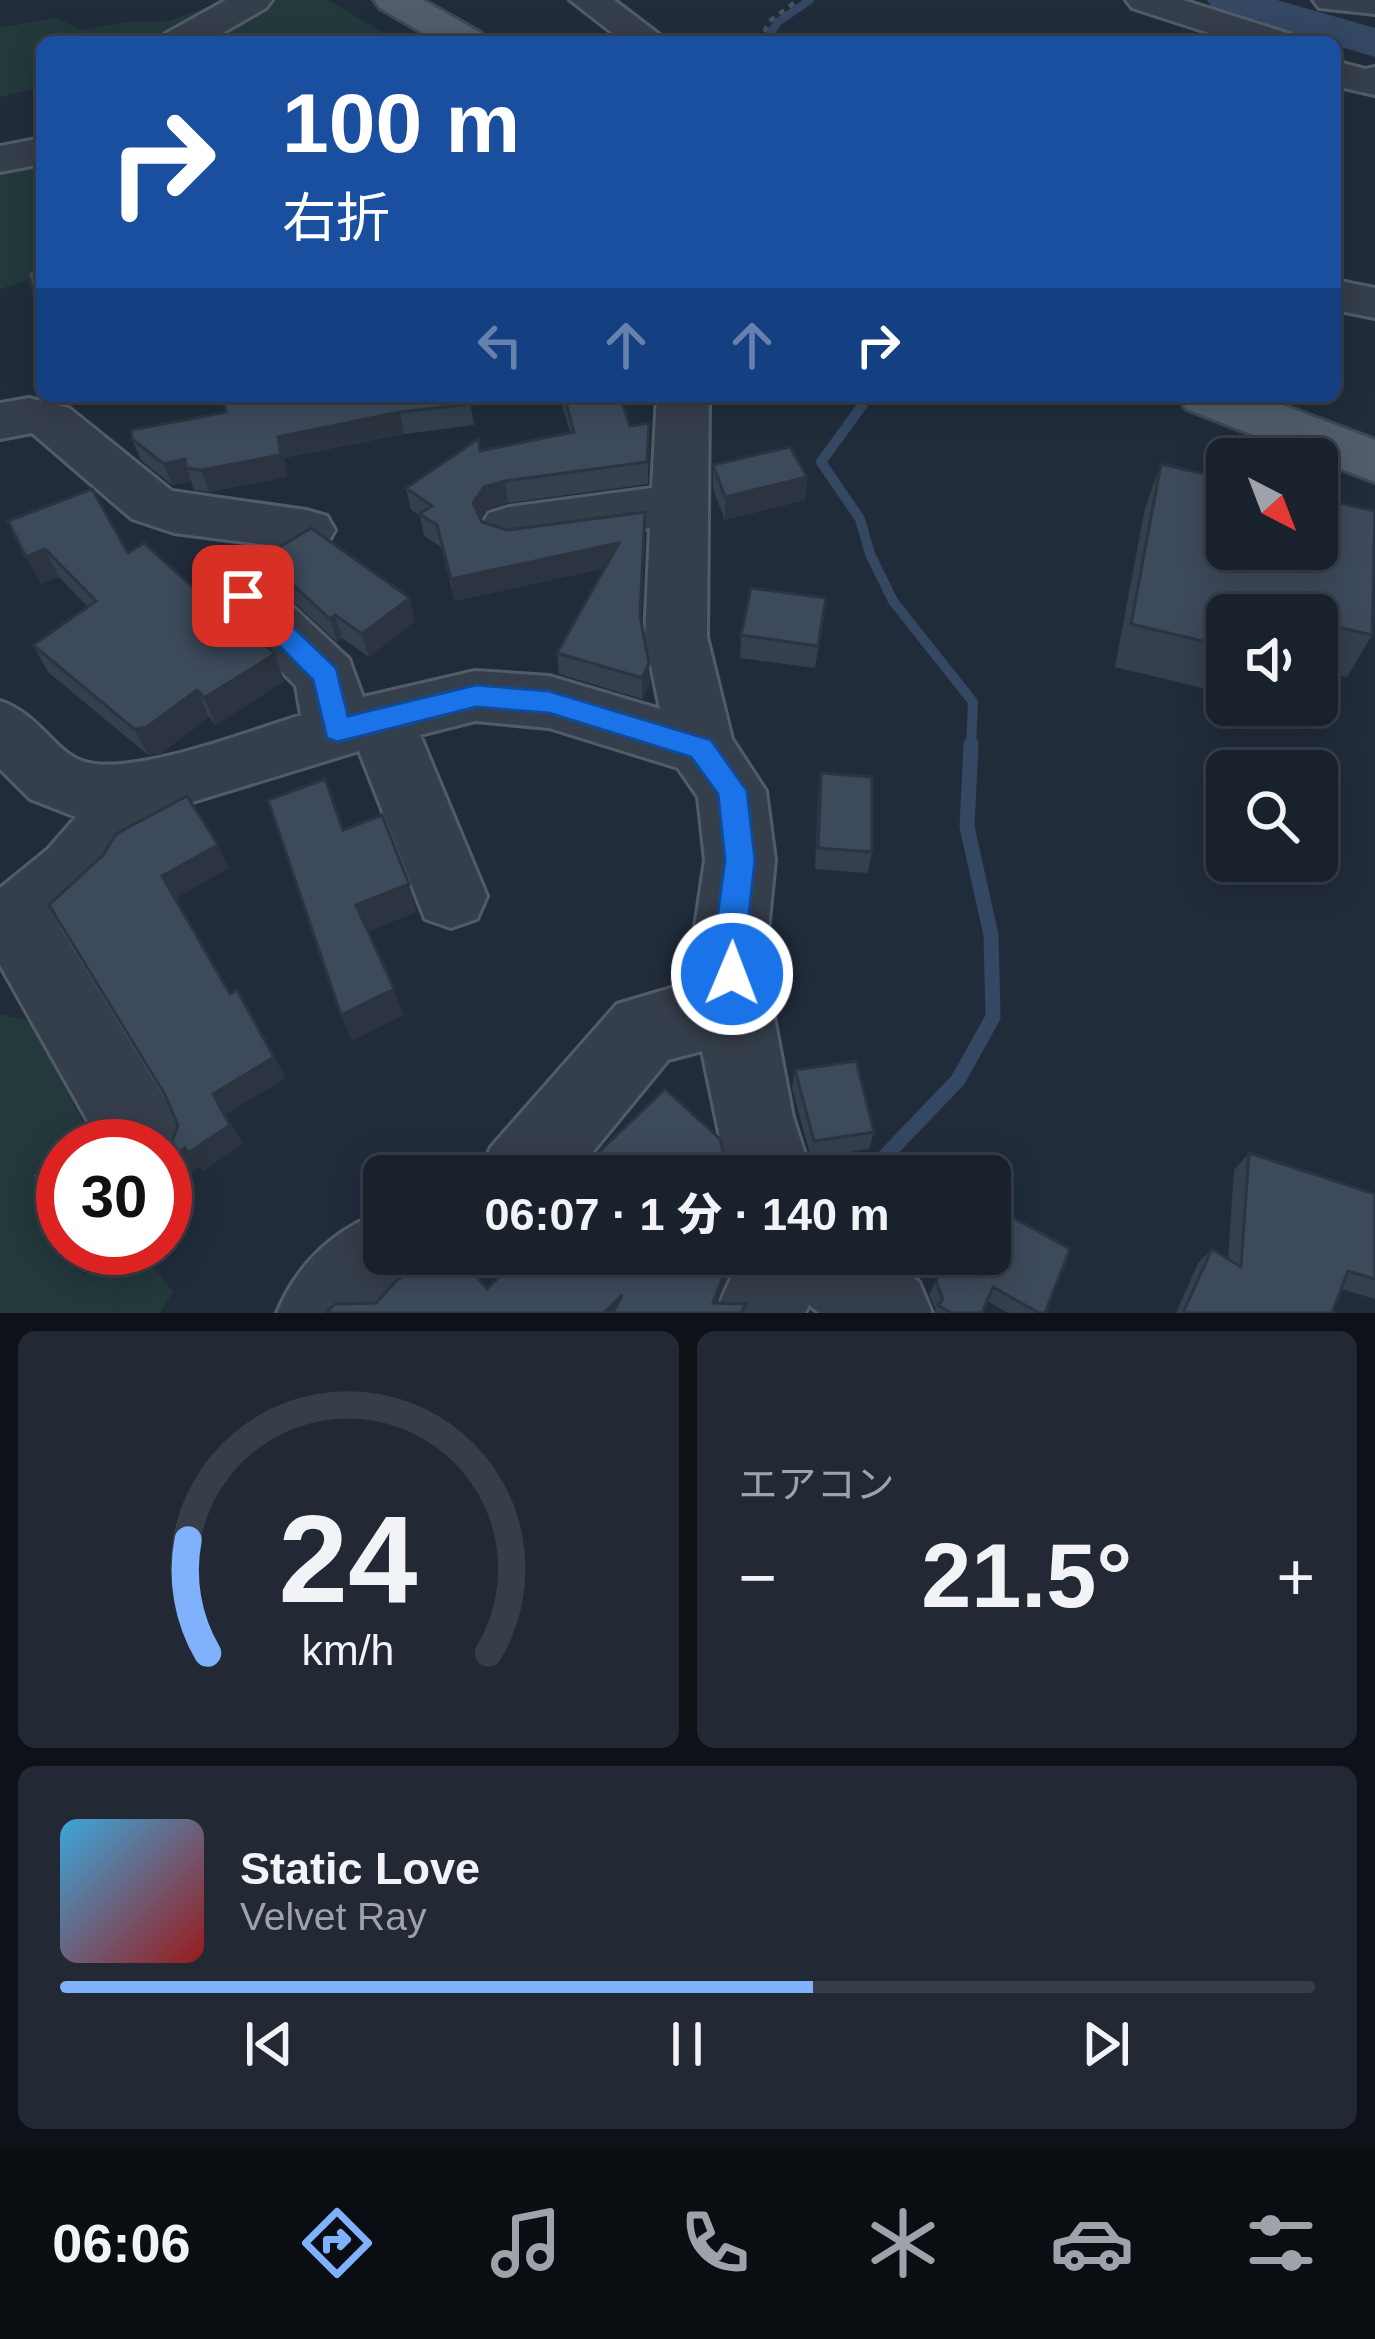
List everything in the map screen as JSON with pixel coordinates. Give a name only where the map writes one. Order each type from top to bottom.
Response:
[{"type":"main road","points":[[394,0],[457,36]]},
{"type":"main road","points":[[1222,402],[1375,462]]},
{"type":"street","points":[[190,36],[253,0]]},
{"type":"street","points":[[589,0],[640,36]]},
{"type":"street","points":[[1113,0],[1216,36]]},
{"type":"street","points":[[1145,0],[1257,36]]},
{"type":"street","points":[[1332,0],[1375,3]]},
{"type":"street","points":[[1341,61],[1375,75],[1371,84],[1341,75]]},
{"type":"street","points":[[0,159],[36,152]]},
{"type":"street","points":[[1341,296],[1375,303]]},
{"type":"street","points":[[683,402],[676,638],[701,748],[732,791],[740,860],[730,941],[734,1006],[764,1155]]},
{"type":"street","points":[[0,421],[29,415],[50,420],[152,506],[306,530]]},
{"type":"street","points":[[509,527],[677,505]]},
{"type":"street","points":[[243,596],[326,676],[359,725],[451,896]]},
{"type":"street","points":[[0,727],[55,779],[80,790],[125,791],[181,781],[359,725],[476,696],[531,700],[625,722],[701,748]]},
{"type":"street","points":[[125,791],[112,826],[86,861],[6,927],[26,935],[132,1119]]},
{"type":"street","points":[[538,1155],[644,1030],[734,1006]]},
{"type":"street","points":[[321,1313],[363,1269]]},
{"type":"street","points":[[759,1313],[827,1275]]},
{"type":"path","points":[[761,36],[770,20],[798,0]]},
{"type":"green space","points":[[228,0],[328,0],[389,36],[36,36],[36,88],[0,97],[0,28],[55,18],[83,30],[168,21]]},
{"type":"green space","points":[[0,149],[36,158],[36,278],[0,289]]},
{"type":"green space","points":[[0,1014],[30,1021],[82,1119],[36,1119],[36,1275],[159,1275],[173,1292],[160,1313],[0,1313]]},
{"type":"building","points":[[36,270],[36,300],[27,272]]},
{"type":"building","points":[[224,402],[471,404],[400,412],[278,437],[281,455],[201,470],[186,468],[185,459],[164,464],[132,439],[131,430],[226,412]]},
{"type":"building","points":[[566,402],[622,402],[630,426],[649,423],[647,462],[505,481],[484,487],[473,503],[482,522],[507,530],[645,512],[640,616],[649,663],[642,678],[557,653],[619,543],[451,579],[437,525],[419,514],[432,506],[406,488],[478,439],[480,451],[574,432]]},
{"type":"building","points":[[790,447],[807,477],[725,497],[713,465]]},
{"type":"building","points":[[1161,464],[1206,474],[1206,570],[1338,570],[1338,503],[1375,511],[1372,635],[1338,627],[1338,594],[1206,594],[1206,642],[1131,624]]},
{"type":"building","points":[[92,489],[128,553],[144,543],[209,602],[217,597],[275,654],[204,698],[197,690],[147,727],[134,729],[33,645],[96,601],[45,549],[26,557],[8,521]]},
{"type":"building","points":[[311,528],[410,598],[362,634],[335,615],[330,619],[263,557]]},
{"type":"building","points":[[751,588],[826,598],[818,646],[741,635]]},
{"type":"building","points":[[821,773],[872,777],[872,852],[818,848]]},
{"type":"building","points":[[325,779],[343,830],[382,815],[409,884],[356,905],[394,989],[341,1015],[268,800]]},
{"type":"building","points":[[187,796],[218,845],[162,876],[230,994],[237,990],[274,1057],[213,1094],[230,1125],[192,1150],[192,1119],[175,1119],[49,905],[103,855],[116,834]]},
{"type":"building","points":[[856,1061],[874,1132],[814,1141],[795,1070]]},
{"type":"building","points":[[665,1089],[720,1139],[724,1155],[596,1155]]},
{"type":"building","points":[[1249,1153],[1375,1194],[1375,1279],[1348,1271],[1332,1313],[1183,1313],[1212,1249],[1241,1267]]},
{"type":"building","points":[[1011,1217],[1070,1249],[1045,1313],[993,1287],[982,1313],[951,1313],[938,1305],[943,1299],[936,1282],[939,1275],[1011,1275]]},
{"type":"building","points":[[475,1275],[487,1289],[501,1275],[723,1275],[713,1303],[746,1304],[741,1313],[613,1313],[622,1295],[604,1313],[326,1313],[335,1304],[376,1303],[398,1279]]},
{"type":"waterway","points":[[769,36],[778,22],[810,0]]},
{"type":"waterway","points":[[1229,0],[1375,43]]},
{"type":"waterway","points":[[865,402],[821,462],[860,519],[870,554],[893,601],[973,702],[971,747]]},
{"type":"waterway","points":[[886,1155],[958,1080],[993,1017],[991,935],[967,827],[971,744]]},
{"type":"route","points":[[243,596],[326,676],[337,730],[476,696],[549,702],[701,748],[732,791],[740,860],[730,941],[732,974]]}]
